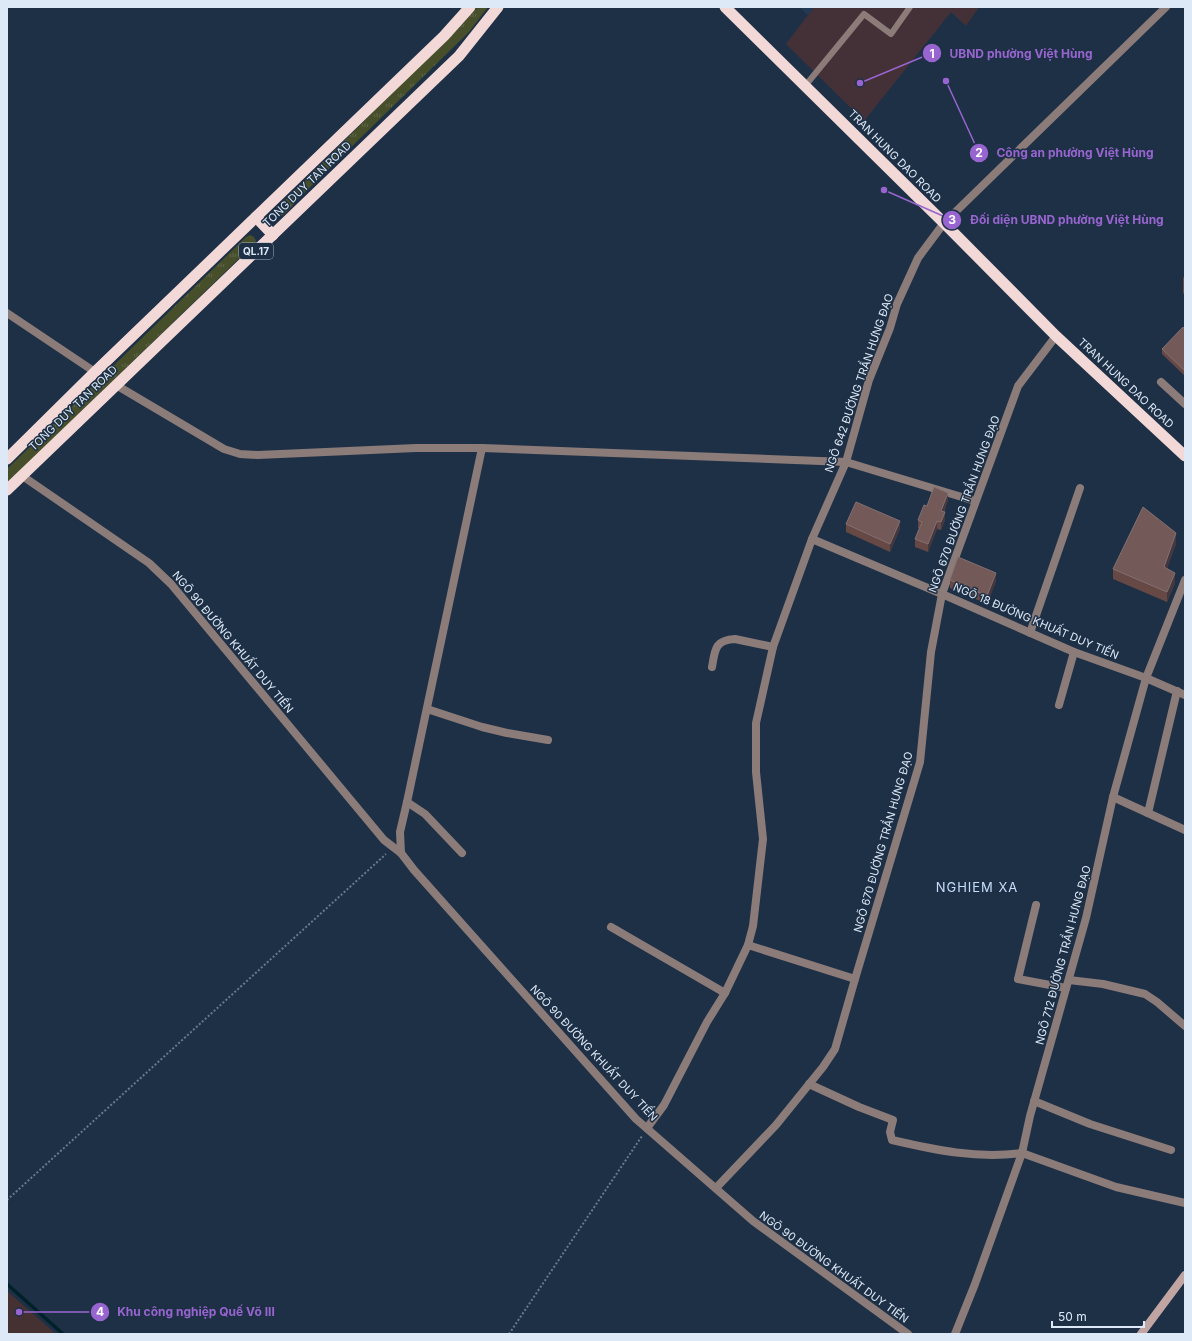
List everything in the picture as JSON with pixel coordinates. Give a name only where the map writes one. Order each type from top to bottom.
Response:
[{"type":"highway","name":"TONG DUY TAN ROAD","points":[[7,459],[95,372],[444,36],[470,7]]},
{"type":"highway","name":"TONG DUY TAN ROAD","points":[[7,490],[459,56],[498,7]]},
{"type":"highway","name":"TRAN HUNG DAO ROAD","points":[[730,9],[805,86],[944,222],[1056,336],[1185,456]]},
{"type":"highway","points":[[256,218],[273,234]]},
{"type":"main road","points":[[1141,1334],[1185,1275]]},
{"type":"street","name":"NGÕ 642 ĐƯỜNG TRẦN HƯNG ĐẠO","points":[[648,1128],[664,1106],[707,1022],[725,993],[748,945],[753,926],[763,839],[756,772],[756,724],[773,647],[812,539],[846,462],[869,380],[890,328],[896,304],[918,258],[944,222],[1166,7]]},
{"type":"street","points":[[7,313],[95,372]]},
{"type":"street","name":"NGÕ 670 ĐƯỜNG TRẦN HƯNG ĐẠO","points":[[716,1188],[776,1125],[823,1067],[835,1049],[920,762],[931,652],[942,594],[1018,386],[1056,336]]},
{"type":"street","points":[[1161,382],[1185,404]]},
{"type":"street","points":[[116,385],[224,449],[240,454],[416,448],[482,448],[846,462],[975,501]]},
{"type":"street","points":[[400,853],[400,832],[482,448]]},
{"type":"street","name":"NGÕ 90 ĐƯỜNG KHUẤT DUY TIẾN","points":[[21,475],[128,548],[149,563],[161,574],[384,840],[400,853],[631,1113],[753,1221],[908,1334]]},
{"type":"street","points":[[1030,633],[1080,488]]},
{"type":"street","name":"NGÕ 18 ĐƯỜNG KHUẤT DUY TIẾN","points":[[812,539],[1074,652],[1146,678],[1181,693]]},
{"type":"street","name":"NGÕ 712 ĐƯỜNG TRẦN HƯNG ĐẠO","points":[[955,1334],[975,1284],[1022,1153],[1034,1101],[1086,918],[1113,797],[1146,678],[1185,580]]},
{"type":"street","points":[[712,668],[715,648],[718,644],[729,639],[773,647]]},
{"type":"street","points":[[1059,705],[1074,652]]},
{"type":"street","points":[[1148,813],[1181,693]]},
{"type":"street","points":[[427,709],[488,729],[548,740]]},
{"type":"street","points":[[1113,797],[1185,830]]},
{"type":"street","points":[[407,802],[425,814],[462,853]]},
{"type":"street","points":[[1036,904],[1018,979],[1068,984],[1103,984],[1145,994],[1157,1002],[1185,1026]]},
{"type":"street","points":[[611,927],[725,993]]},
{"type":"street","points":[[748,945],[855,979]]},
{"type":"street","points":[[809,1084],[859,1107],[894,1120],[890,1132],[892,1140],[934,1150],[964,1155],[1010,1155],[1022,1153],[1116,1187],[1185,1204]]},
{"type":"street","points":[[1034,1101],[1090,1124],[1171,1150]]},
{"type":"lane","points":[[805,86],[864,14],[891,34],[910,7]]},
{"type":"path","points":[[7,1200],[392,848]]},
{"type":"path","points":[[509,1334],[648,1128]]},
{"type":"shaded area","points":[[799,7],[814,7],[808,15]]},
{"type":"shaded area","points":[[814,7],[979,7],[966,26],[951,12],[864,121],[786,44]]},
{"type":"shaded area","points":[[7,1291],[56,1334],[7,1334]]},
{"type":"green space","points":[[478,7],[488,7],[469,32],[297,200],[287,212],[279,217],[275,217],[273,212]]},
{"type":"green space","points":[[250,235],[254,237],[256,241],[253,245],[7,483],[7,469],[246,237]]},
{"type":"building","points":[[1183,327],[1185,330],[1185,371],[1162,349]]},
{"type":"building","points":[[934,487],[948,493],[941,511],[945,512],[941,522],[937,521],[928,544],[915,539],[922,522],[918,520],[924,505],[927,506]]},
{"type":"building","points":[[856,502],[900,521],[890,544],[846,524]]},
{"type":"building","points":[[1143,507],[1176,533],[1164,567],[1175,573],[1167,592],[1113,569]]},
{"type":"building","points":[[958,557],[996,573],[987,596],[950,580]]},
{"type":"waterway","points":[[7,1284],[63,1334]]},
{"type":"place","name":"Công an phường Việt Hùng","points":[[946,81]]},
{"type":"place","name":"UBND phường Việt Hùng","points":[[860,83]]},
{"type":"place","name":"Đối diện UBND phường Việt Hùng","points":[[884,190]]},
{"type":"place","name":"Khu công nghiệp Quế Võ III","points":[[19,1312]]},
{"type":"district","name":"NGHIEM XA","points":[[977,887]]}]
